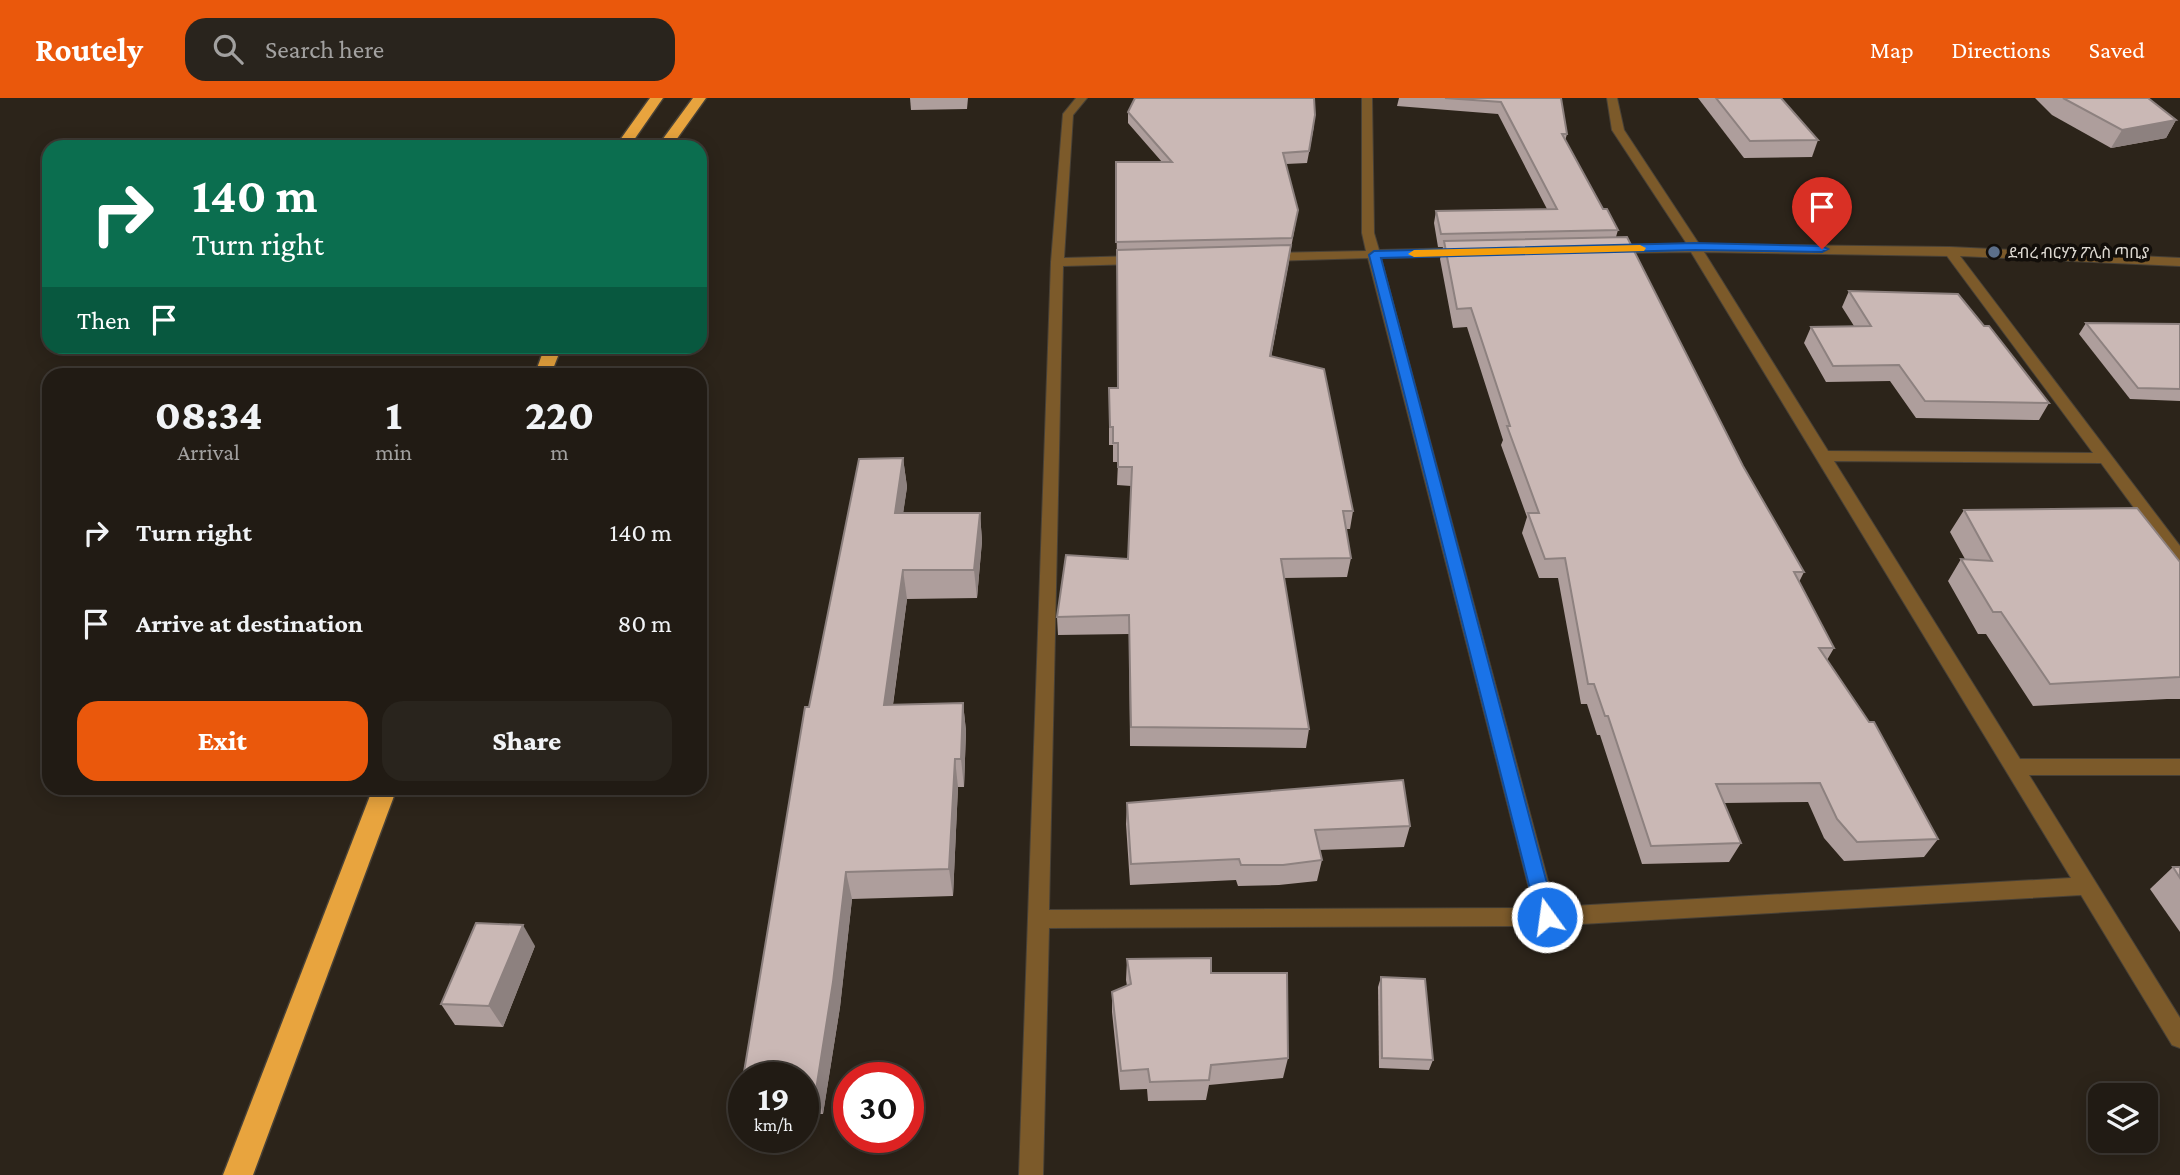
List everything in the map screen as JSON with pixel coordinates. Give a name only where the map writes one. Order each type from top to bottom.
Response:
[{"type":"highway","points":[[627,140],[657,98]]},
{"type":"highway","points":[[669,140],[700,98]]},
{"type":"highway","points":[[237,1175],[382,795]]},
{"type":"street","points":[[1031,1175],[1057,262],[1068,114],[1082,98]]},
{"type":"street","points":[[1367,98],[1368,233],[1547,917]]},
{"type":"street","points":[[1612,98],[1618,131],[1695,247],[2180,1038]]},
{"type":"street","points":[[1597,249],[1695,247],[1950,251],[2180,262]]},
{"type":"street","points":[[1950,251],[2180,558]]},
{"type":"street","points":[[1250,257],[1472,252]]},
{"type":"street","points":[[1057,262],[1153,260]]},
{"type":"street","points":[[1823,456],[2106,458]]},
{"type":"street","points":[[2014,767],[2180,767]]},
{"type":"street","points":[[1038,919],[1547,917],[2087,886]]},
{"type":"building","points":[[1135,98],[1314,98],[1315,115],[1309,151],[1283,153],[1298,210],[1292,238],[1116,242],[1116,162],[1172,162],[1128,112]]},
{"type":"building","points":[[1445,98],[1561,98],[1567,134],[1562,134],[1603,209],[1607,209],[1618,230],[1441,234],[1436,211],[1557,209],[1501,102]]},
{"type":"building","points":[[1716,98],[1781,98],[1818,140],[1750,141]]},
{"type":"building","points":[[2063,98],[2148,98],[2176,120],[2122,130]]},
{"type":"building","points":[[1627,237],[1743,466],[1804,572],[1794,572],[1834,648],[1819,648],[1869,722],[1874,722],[1938,839],[1857,842],[1837,819],[1820,783],[1716,784],[1741,843],[1651,846],[1608,716],[1605,716],[1594,684],[1588,684],[1565,558],[1545,559],[1528,513],[1539,513],[1507,426],[1510,426],[1471,308],[1457,309],[1444,241]]},
{"type":"building","points":[[1291,245],[1270,356],[1324,369],[1353,511],[1343,511],[1351,558],[1281,559],[1309,729],[1131,727],[1129,615],[1057,617],[1066,555],[1128,559],[1132,467],[1118,467],[1118,443],[1113,443],[1113,427],[1110,427],[1109,388],[1118,388],[1117,250]]},
{"type":"building","points":[[1849,291],[1958,294],[1984,326],[1989,326],[2049,403],[1925,401],[1899,365],[1833,366],[1811,327],[1871,326]]},
{"type":"building","points":[[2086,323],[2180,324],[2180,389],[2138,388]]},
{"type":"building","points":[[903,458],[895,513],[980,513],[974,570],[903,570],[884,705],[963,703],[961,759],[955,759],[949,869],[846,872],[819,1071],[819,1062],[746,1062],[805,707],[809,707],[859,459]]},
{"type":"building","points":[[2137,508],[2180,562],[2180,677],[2050,684],[2001,612],[1993,612],[1961,559],[1992,561],[1964,510]]},
{"type":"building","points":[[1403,780],[1410,826],[1315,830],[1322,860],[1283,865],[1241,865],[1239,859],[1131,864],[1127,803]]},
{"type":"building","points":[[2173,867],[2180,867],[2180,878]]},
{"type":"building","points":[[476,923],[523,925],[489,1006],[441,1004]]},
{"type":"building","points":[[1211,958],[1211,973],[1287,973],[1288,1058],[1211,1065],[1209,1080],[1150,1082],[1148,1069],[1121,1071],[1112,992],[1131,984],[1127,959]]},
{"type":"building","points":[[1381,977],[1425,979],[1433,1060],[1382,1058]]},
{"type":"slow traffic","points":[[1414,254],[1640,248]]},
{"type":"place","name":"ደብረ ብርሃን ፖሊስ ጣቢያ","points":[[1994,252]]},
{"type":"route","points":[[1547,917],[1374,255],[1695,247],[1822,249]]}]
